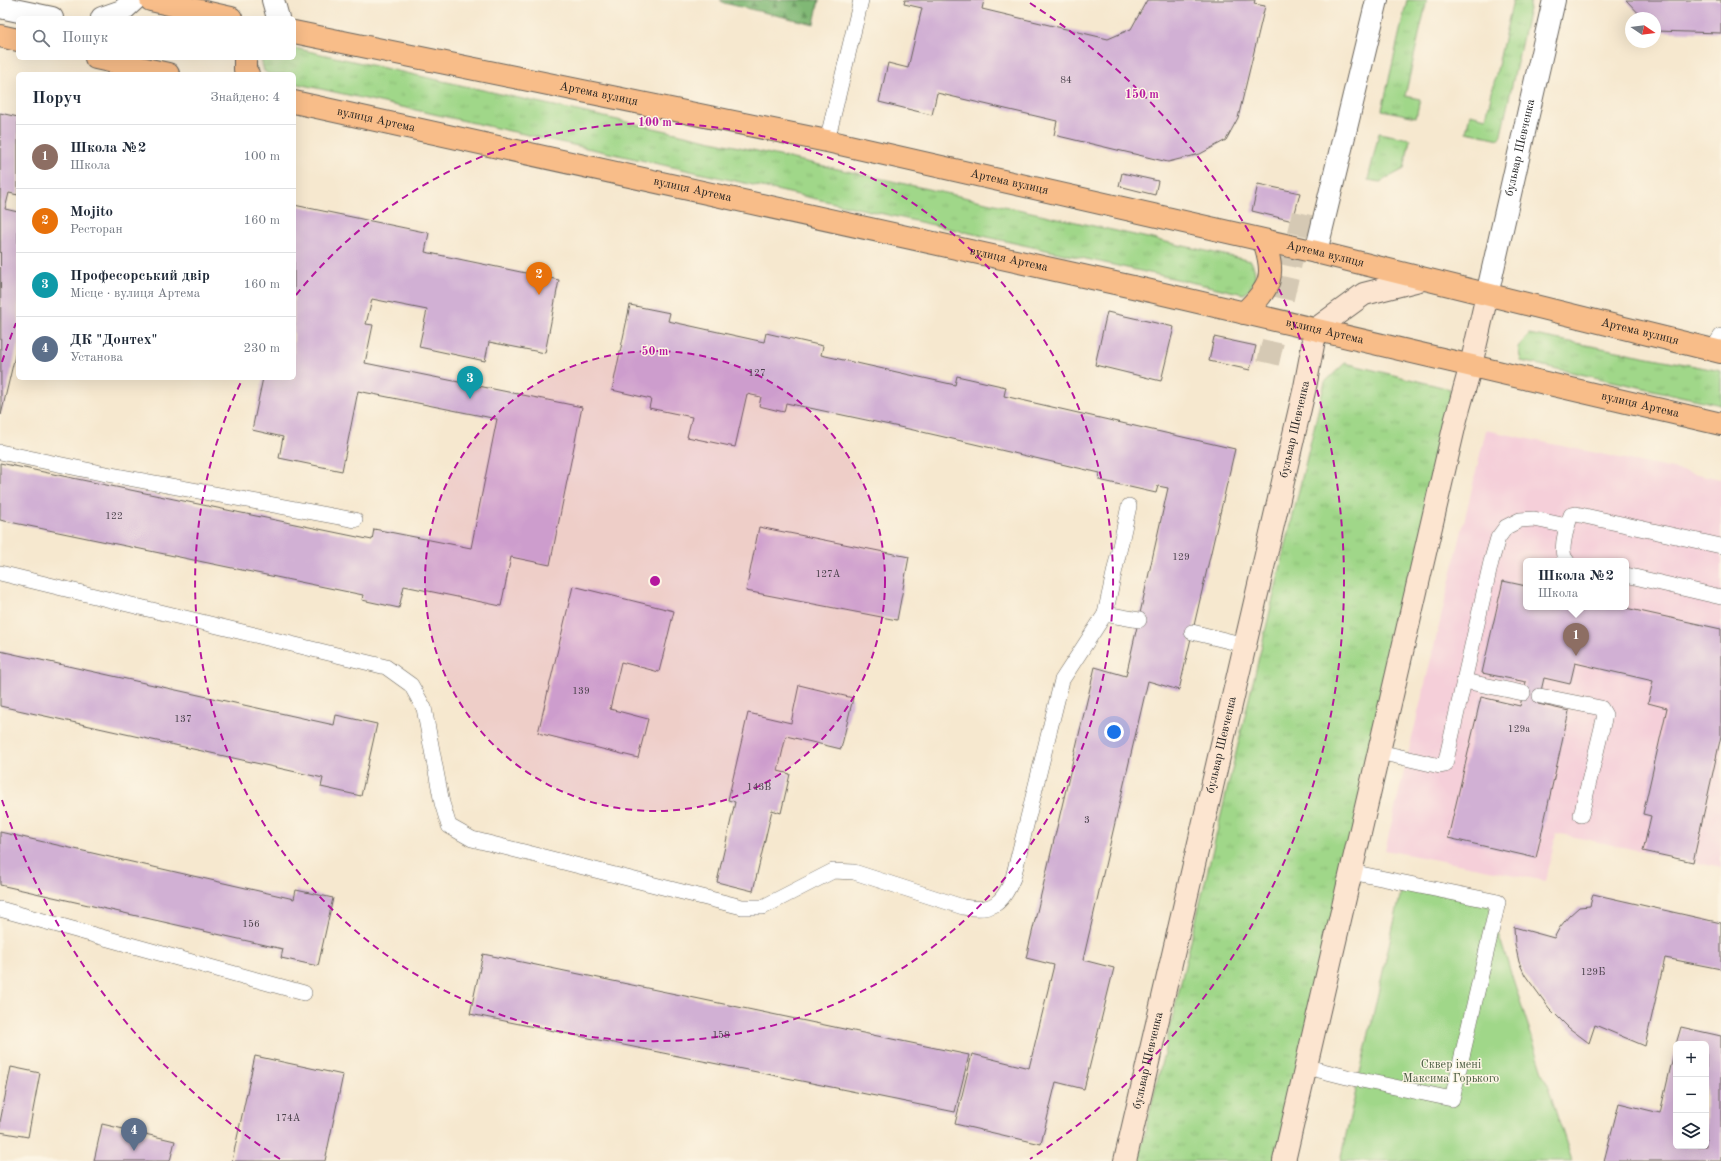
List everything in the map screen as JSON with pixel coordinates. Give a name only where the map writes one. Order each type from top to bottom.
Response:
[{"type":"main road","points":[[151,0],[223,16]]},
{"type":"main road","name":"Артема вулиця","points":[[296,32],[827,141],[1316,252],[1487,295],[1718,346]]},
{"type":"main road","points":[[0,36],[16,40]]},
{"type":"main road","points":[[105,60],[159,72]]},
{"type":"main road","points":[[245,60],[245,70],[246,72]]},
{"type":"main road","name":"вулиця Артема","points":[[296,102],[1316,329],[1721,424]]},
{"type":"main road","points":[[1244,313],[1261,297],[1268,284],[1271,271],[1270,260],[1264,241]]},
{"type":"main road","points":[[1316,329],[1364,294],[1423,279]]},
{"type":"main road","points":[[1284,1161],[1456,420],[1471,365],[1487,295]]},
{"type":"main road","name":"бульвар Шевченка","points":[[1125,1161],[1305,388],[1316,329]]},
{"type":"street","points":[[109,16],[122,12],[134,0]]},
{"type":"street","points":[[273,0],[277,16]]},
{"type":"street","points":[[1316,252],[1377,0]]},
{"type":"street","name":"бульвар Шевченка","points":[[1487,295],[1554,0]]},
{"type":"street","points":[[0,7],[43,16]]},
{"type":"lane","points":[[827,141],[861,0]]},
{"type":"lane","points":[[0,452],[101,473],[355,520]]},
{"type":"lane","points":[[0,573],[386,667],[411,685],[424,708],[442,803],[449,826],[472,839],[742,908],[763,907],[833,871],[854,872],[963,907],[978,910],[996,904],[1006,894],[1013,878],[1062,680],[1105,614],[1129,506]]},
{"type":"lane","points":[[1565,558],[1562,553],[1567,526],[1571,515],[1576,514],[1721,546]]},
{"type":"lane","points":[[1379,752],[1440,766],[1445,765],[1491,562],[1498,538],[1506,527],[1520,520],[1534,520],[1567,526]]},
{"type":"lane","points":[[1629,576],[1721,596]]},
{"type":"lane","points":[[1105,614],[1139,620]]},
{"type":"lane","points":[[1192,632],[1245,645]]},
{"type":"lane","points":[[1464,681],[1523,693]]},
{"type":"lane","points":[[1540,696],[1601,708],[1605,715],[1581,815]]},
{"type":"lane","points":[[1307,1066],[1347,1077],[1452,1098],[1498,902],[1352,872]]},
{"type":"lane","points":[[0,910],[304,993]]},
{"type":"shaded area","points":[[1486,430],[1721,479],[1721,868],[1556,833],[1546,881],[1385,850]]},
{"type":"green space","points":[[720,0],[819,0],[814,24],[724,3]]},
{"type":"green space","points":[[1407,0],[1427,0],[1405,96],[1420,99],[1416,117],[1382,110]]},
{"type":"green space","points":[[1513,0],[1531,0],[1500,139],[1466,132],[1470,114],[1486,118]]},
{"type":"green space","points":[[296,48],[1251,261],[1255,271],[1255,279],[1251,287],[1244,294],[296,83],[296,72],[264,71],[261,60],[296,60]]},
{"type":"green space","points":[[1379,133],[1410,139],[1404,169],[1380,182],[1368,180]]},
{"type":"green space","points":[[1529,334],[1721,371],[1721,405],[1521,361],[1518,347]]},
{"type":"green space","points":[[1345,363],[1450,389],[1451,424],[1276,1161],[1138,1161],[1325,382]]},
{"type":"green space","name":"Сквер імені Максима Горького","points":[[1404,879],[1487,899],[1572,1161],[1340,1161]]},
{"type":"building","points":[[905,0],[984,0],[982,9],[1108,39],[1131,29],[1147,0],[1255,0],[1254,4],[1265,6],[1238,118],[1226,140],[1200,154],[1168,162],[1054,135],[1057,121],[937,93],[932,115],[879,102],[888,63],[908,68],[922,8],[904,4]]},
{"type":"building","points":[[1626,0],[1721,0],[1721,33],[1661,31],[1661,12],[1637,12]]},
{"type":"building","points":[[0,113],[16,117],[16,195],[9,193],[5,209],[16,212],[16,351],[1,415]]},
{"type":"building","points":[[1122,173],[1158,181],[1155,195],[1119,186]]},
{"type":"building","points":[[1258,184],[1300,193],[1293,221],[1252,211]]},
{"type":"building","points":[[296,205],[429,233],[425,252],[559,280],[545,353],[489,342],[485,361],[419,347],[427,310],[372,299],[366,324],[373,325],[365,363],[582,407],[550,565],[511,557],[501,606],[404,586],[399,608],[362,600],[363,595],[0,520],[0,463],[372,540],[374,529],[471,548],[497,419],[358,391],[342,471],[279,458],[283,437],[252,430],[263,380],[296,380]]},
{"type":"building","points":[[630,305],[670,313],[668,321],[764,342],[766,333],[823,346],[821,355],[955,385],[957,376],[1006,387],[1004,396],[1235,449],[1179,690],[1148,681],[1083,960],[1114,968],[1084,1089],[1056,1082],[1041,1144],[955,1124],[972,1054],[1029,1068],[1054,965],[1026,958],[1095,667],[1126,676],[1168,488],[1158,486],[1156,493],[1099,480],[1100,473],[918,431],[786,403],[784,412],[759,406],[761,397],[747,394],[735,447],[687,437],[692,417],[649,408],[651,399],[612,390]]},
{"type":"building","points":[[1107,312],[1174,327],[1161,381],[1095,365]]},
{"type":"building","points":[[1214,337],[1256,346],[1250,370],[1209,361]]},
{"type":"building","points":[[759,527],[909,557],[897,620],[746,591]]},
{"type":"building","points":[[1503,581],[1523,585],[1523,610],[1629,610],[1629,609],[1721,629],[1721,736],[1693,862],[1643,851],[1651,816],[1643,814],[1667,708],[1648,703],[1653,681],[1575,663],[1570,684],[1544,678],[1538,704],[1569,711],[1536,858],[1448,838],[1481,697],[1520,706],[1526,682],[1482,673]]},
{"type":"building","points":[[573,586],[674,611],[659,672],[621,662],[610,709],[648,719],[638,758],[538,733]]},
{"type":"building","points":[[0,651],[334,725],[336,715],[377,724],[361,796],[321,787],[323,778],[0,706]]},
{"type":"building","points":[[799,685],[853,698],[841,749],[786,736],[778,771],[790,774],[781,813],[772,810],[753,891],[717,882],[735,802],[728,800],[748,713],[791,723]]},
{"type":"building","points":[[0,832],[294,899],[296,890],[333,898],[318,966],[281,958],[283,949],[0,885]]},
{"type":"building","points":[[1593,894],[1721,923],[1721,969],[1665,958],[1645,1046],[1595,1025],[1589,1043],[1569,1028],[1549,1008],[1525,975],[1519,962],[1515,944],[1514,927],[1554,938],[1560,927],[1579,907],[1590,906]]},
{"type":"building","points":[[483,954],[969,1055],[955,1112],[470,1014]]},
{"type":"building","points":[[1681,1027],[1721,1036],[1721,1161],[1604,1161],[1619,1103],[1660,1113],[1673,1057],[1673,1149],[1709,1149],[1709,1041],[1677,1041]]},
{"type":"building","points":[[255,1056],[343,1075],[325,1161],[232,1161]]},
{"type":"building","points":[[11,1067],[40,1073],[28,1137],[0,1132],[0,1122]]},
{"type":"building","points":[[102,1124],[175,1141],[170,1161],[94,1161]]},
{"type":"tunnel","points":[[1268,363],[1304,207]]},
{"type":"place","name":"Mojito","points":[[539,295]]},
{"type":"place","name":"Професорський двір","points":[[470,399]]},
{"type":"place","name":"Школа №2","points":[[1576,656]]},
{"type":"place","name":"ДК \"Донтех\"","points":[[134,1151]]}]
